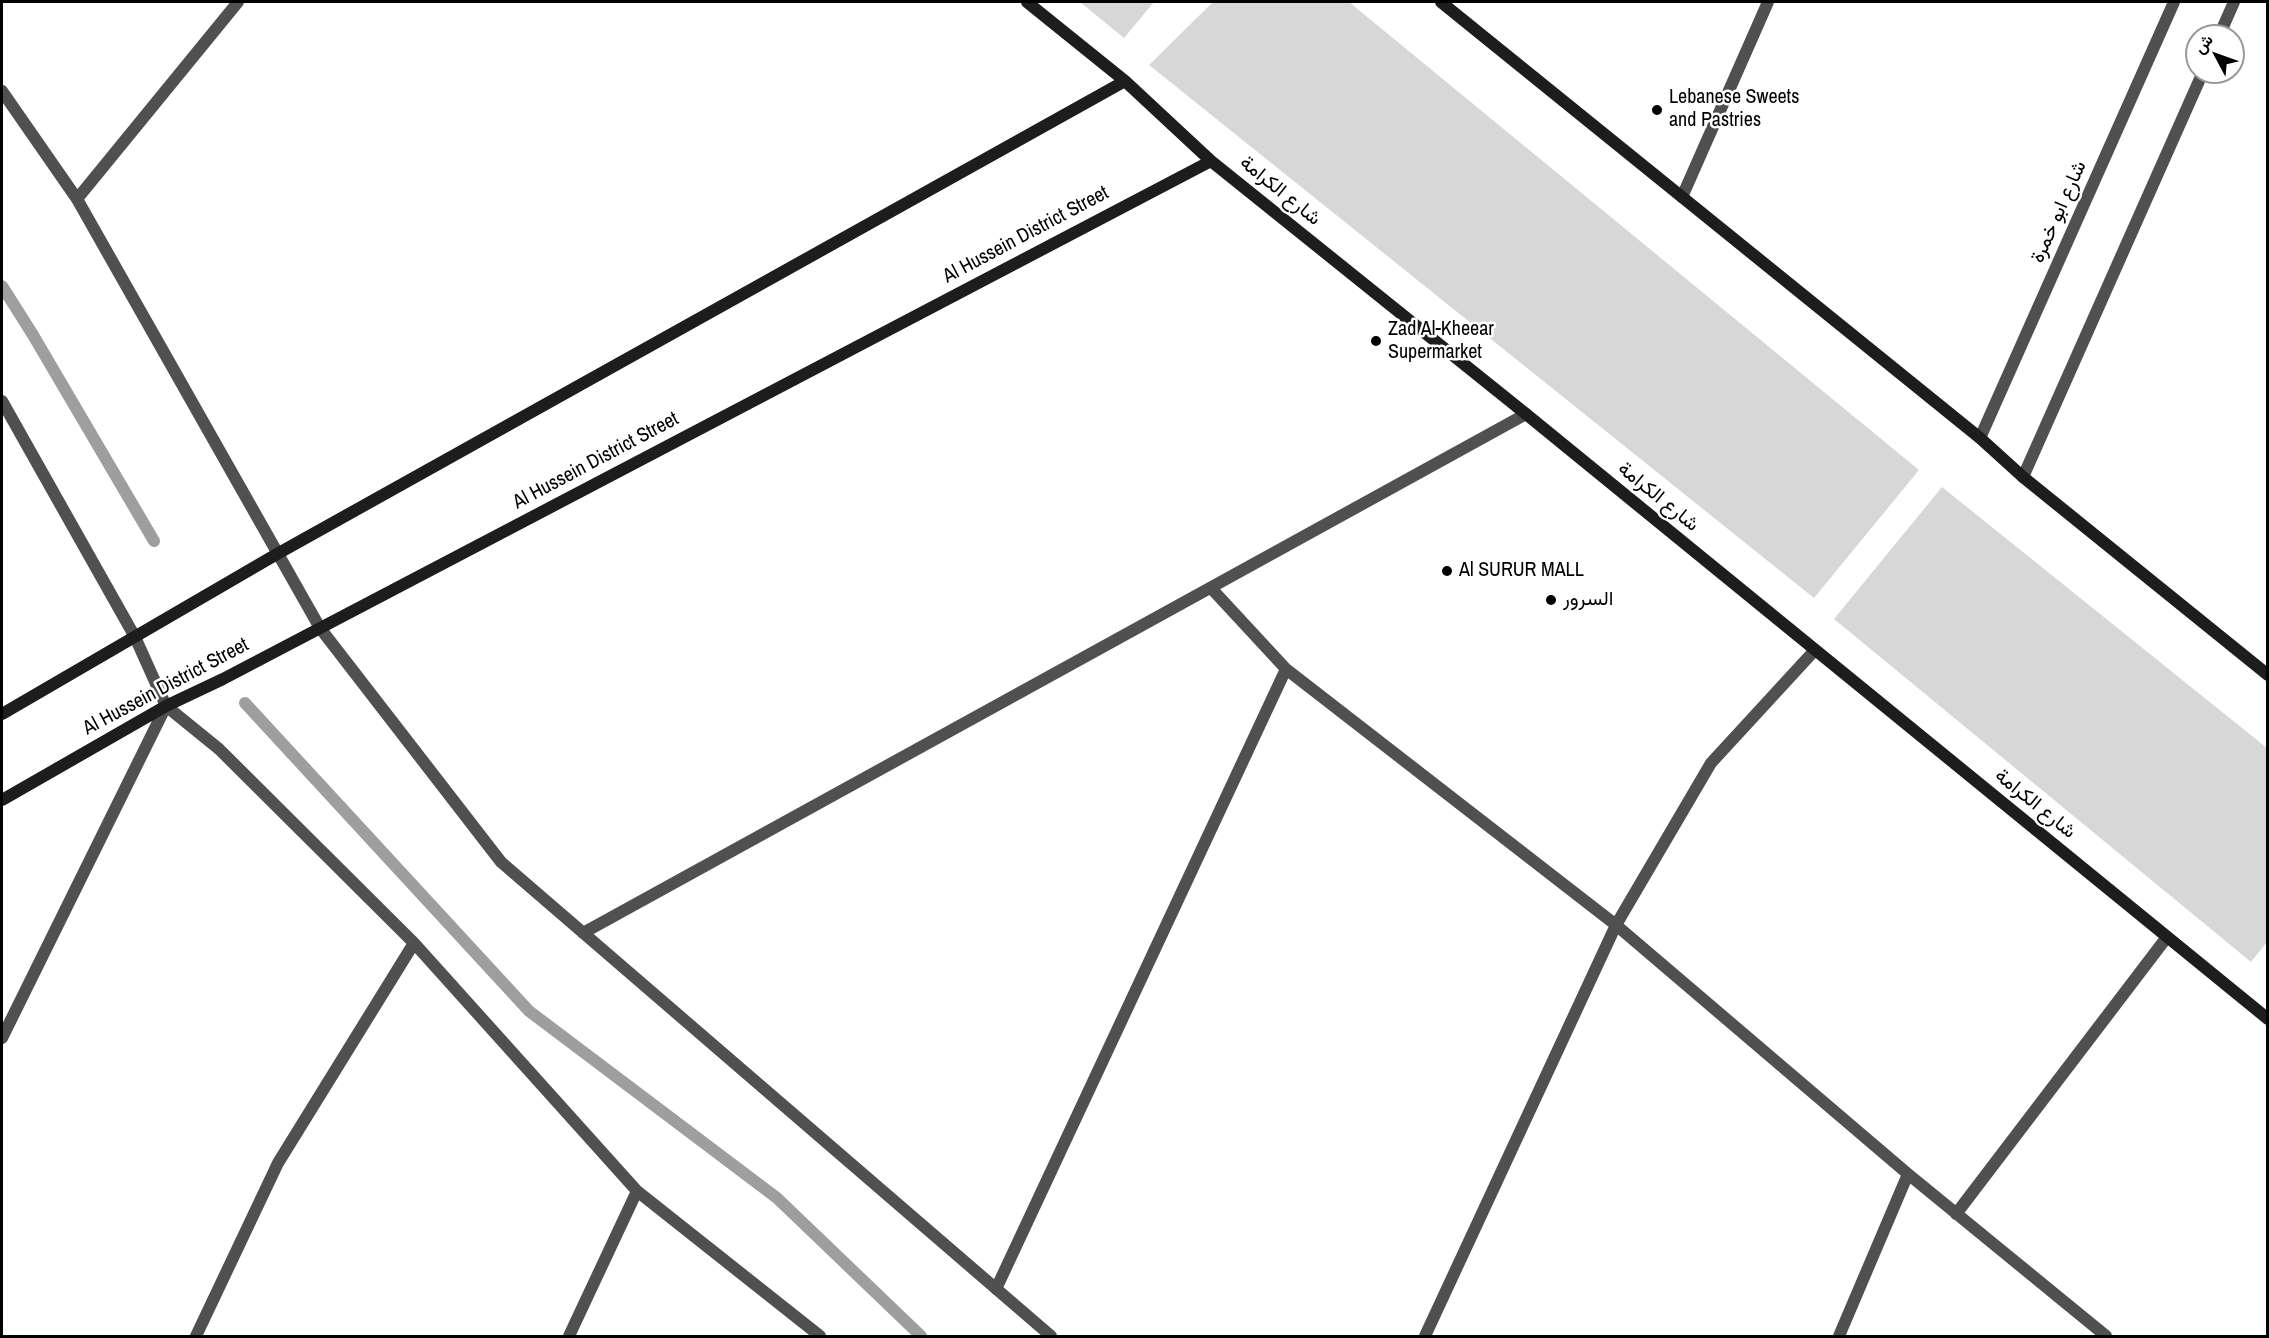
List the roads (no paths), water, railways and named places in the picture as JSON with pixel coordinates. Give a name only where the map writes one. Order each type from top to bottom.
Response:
[{"type":"street","points":[[77,199],[238,2]]},
{"type":"street","name":"شارع الكرامة","points":[[1027,2],[1125,81],[1211,161],[1526,414],[2268,1019]]},
{"type":"street","points":[[1441,2],[1980,438],[2023,477],[2268,675]]},
{"type":"street","points":[[1682,197],[1768,2]]},
{"type":"street","name":"شارع ابو خمرة","points":[[1980,438],[2174,2]]},
{"type":"street","points":[[2224,24],[2234,2]]},
{"type":"street","points":[[2,714],[277,554],[1125,81]]},
{"type":"street","points":[[2023,477],[2198,84]]},
{"type":"street","points":[[2,91],[77,199],[320,628],[501,862],[1051,1336]]},
{"type":"street","name":"Al Hussein District Street","points":[[2,800],[166,706],[223,679],[1211,161]]},
{"type":"street","points":[[2,401],[135,637],[166,706],[219,749],[414,943],[637,1191],[820,1336]]},
{"type":"street","points":[[583,933],[1526,414]]},
{"type":"street","points":[[1211,588],[1286,669],[1616,925],[1908,1174],[2106,1336]]},
{"type":"street","points":[[1425,1336],[1616,925],[1711,763],[1815,650]]},
{"type":"street","points":[[996,1289],[1286,669]]},
{"type":"street","points":[[2,1038],[166,706]]},
{"type":"street","points":[[1956,1214],[2167,937]]},
{"type":"street","points":[[196,1336],[278,1163],[414,943]]},
{"type":"street","points":[[1839,1336],[1908,1174]]},
{"type":"street","points":[[570,1336],[637,1191]]},
{"type":"waterway","points":[[2,286],[154,541]]},
{"type":"waterway","points":[[245,703],[529,1011],[777,1198],[921,1336]]},
{"type":"place","name":"Lebanese Sweets and Pastries","points":[[1657,110]]},
{"type":"place","name":"Zad Al-Kheear Supermarket","points":[[1376,341]]},
{"type":"place","name":"Al SURUR MALL","points":[[1447,571]]},
{"type":"place","name":"السرور","points":[[1551,600]]}]
